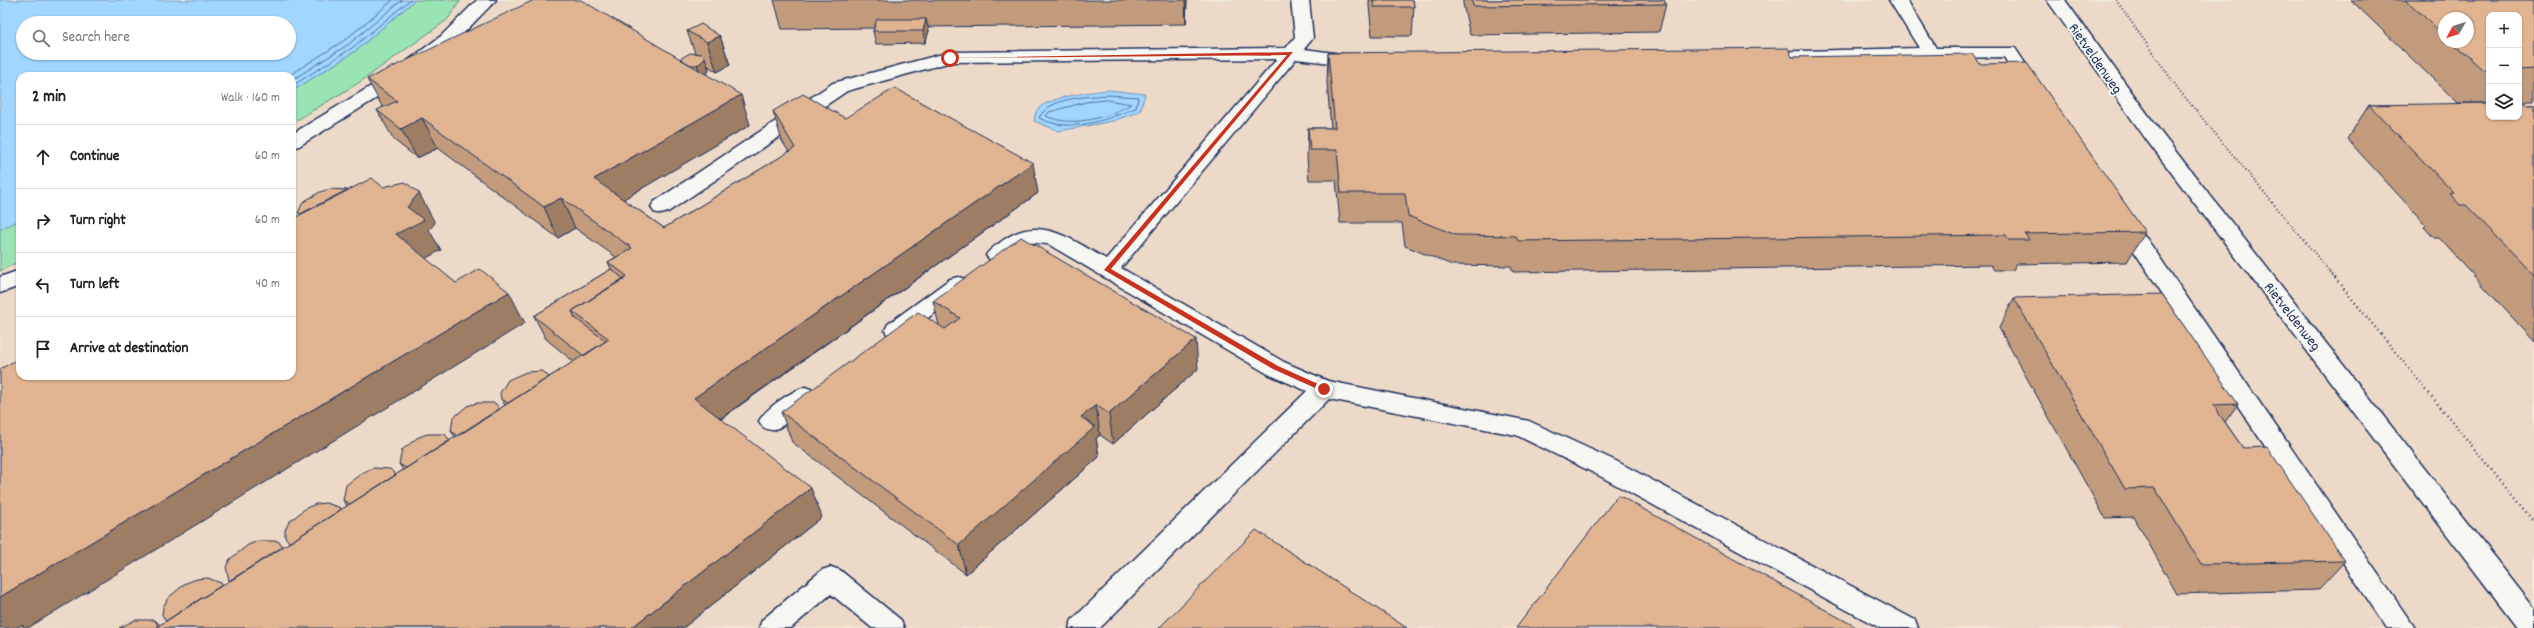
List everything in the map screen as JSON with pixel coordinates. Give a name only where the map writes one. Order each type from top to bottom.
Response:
[{"type":"street","points":[[296,140],[392,81],[447,40],[487,0]]},
{"type":"street","points":[[1108,270],[1304,38],[1300,0]]},
{"type":"street","points":[[1898,0],[1931,54]]},
{"type":"street","name":"Rietveldenweg","points":[[2056,0],[2155,138],[2534,628]]},
{"type":"street","points":[[1741,57],[2009,52],[2044,105]]},
{"type":"street","points":[[660,207],[840,87],[950,58],[1291,53],[1376,63]]},
{"type":"street","points":[[2111,203],[2402,628]]},
{"type":"street","points":[[878,342],[1023,236],[1052,237],[1276,368],[1324,389],[1521,427],[1607,468],[1905,628]]},
{"type":"street","points":[[0,286],[16,278]]},
{"type":"street","points":[[770,421],[821,384]]},
{"type":"street","points":[[1082,628],[1324,389]]},
{"type":"street","points":[[772,628],[831,578],[891,628]]},
{"type":"path","points":[[2116,0],[2179,90],[2218,135],[2534,522]]},
{"type":"shaded area","points":[[393,0],[2534,0],[2534,628],[0,628],[0,180],[16,173],[16,380],[296,380],[296,72],[291,72],[290,60],[296,60],[296,49]]},
{"type":"green space","points":[[415,0],[461,0],[447,20],[360,82],[296,121],[296,88],[354,52]]},
{"type":"green space","points":[[16,222],[16,263],[0,271],[0,229]]},
{"type":"water","points":[[0,0],[415,0],[354,52],[296,88],[296,72],[16,72],[16,222],[0,229]]},
{"type":"water","points":[[1107,90],[1145,94],[1140,111],[1113,121],[1059,131],[1034,121],[1036,112],[1040,107],[1048,103],[1068,96]]},
{"type":"building","points":[[534,0],[581,0],[741,95],[594,179],[664,228],[795,148],[773,111],[803,94],[845,118],[895,88],[1033,163],[694,398],[811,488],[631,628],[155,628],[609,339],[572,311],[627,276],[608,262],[632,248],[561,198],[544,207],[422,118],[401,129],[377,110],[397,101],[367,79]]},
{"type":"building","points":[[1373,0],[1413,0],[1414,7],[1374,7]]},
{"type":"building","points":[[1472,0],[1664,0],[1666,4],[1473,6]]},
{"type":"building","points":[[2406,0],[2534,0],[2534,69],[2522,70],[2522,12],[2486,12],[2486,70],[2483,70],[2459,48],[2474,48],[2474,12],[2438,12],[2438,29]]},
{"type":"building","points":[[877,19],[926,19],[923,31],[873,31]]},
{"type":"building","points":[[701,24],[720,36],[707,42],[687,31]]},
{"type":"building","points":[[1788,48],[1792,57],[1972,54],[1979,64],[2027,63],[2145,232],[2025,234],[2029,240],[2009,240],[2006,235],[1518,241],[1516,236],[1456,235],[1408,216],[1405,193],[1341,193],[1337,150],[1310,150],[1308,128],[1335,128],[1328,53]]},
{"type":"building","points":[[690,53],[702,54],[705,57],[703,61],[697,65],[691,65],[680,59]]},
{"type":"building","points":[[2522,102],[2528,106],[2534,106],[2534,275],[2466,205],[2460,205],[2450,194],[2454,193],[2369,105],[2486,103],[2486,120],[2522,120]]},
{"type":"building","points":[[372,178],[383,187],[405,182],[419,193],[407,207],[424,220],[396,234],[456,283],[480,269],[509,292],[0,597],[0,369],[16,360],[16,380],[296,380],[296,217]]},
{"type":"building","points":[[330,189],[347,190],[300,214],[298,213],[303,202],[320,192]]},
{"type":"building","points":[[1021,237],[1196,339],[1109,414],[1096,405],[1081,417],[1095,427],[959,545],[781,412],[918,312],[945,329],[960,318],[933,301]]},
{"type":"building","points":[[611,269],[624,279],[572,311],[575,318],[606,341],[584,356],[534,316]]},
{"type":"building","points":[[2162,294],[2238,404],[2213,405],[2243,448],[2267,447],[2345,561],[2201,564],[2155,488],[2125,489],[2014,298]]},
{"type":"building","points":[[543,371],[549,377],[508,403],[501,399],[500,393],[508,380],[526,372]]},
{"type":"building","points":[[477,403],[495,403],[500,409],[458,436],[451,431],[453,418],[467,406]]},
{"type":"building","points":[[427,434],[445,434],[450,441],[406,468],[399,464],[402,450],[417,438]]},
{"type":"building","points":[[373,468],[390,469],[396,475],[350,504],[343,500],[346,485],[362,473]]},
{"type":"building","points":[[1618,495],[1858,628],[1516,628]]},
{"type":"building","points":[[326,503],[341,508],[289,543],[285,537],[285,530],[289,522],[306,508],[316,504]]},
{"type":"building","points":[[1256,530],[1407,628],[1159,628]]},
{"type":"building","points":[[258,541],[278,541],[283,547],[230,581],[226,567],[230,559],[248,545]]},
{"type":"building","points":[[208,578],[223,584],[166,621],[162,615],[163,607],[168,598],[186,583],[197,579]]},
{"type":"building","points":[[135,620],[155,620],[158,626],[155,628],[119,628]]},
{"type":"route","points":[[950,58],[1291,53],[1108,270],[1276,368],[1324,389]]}]
